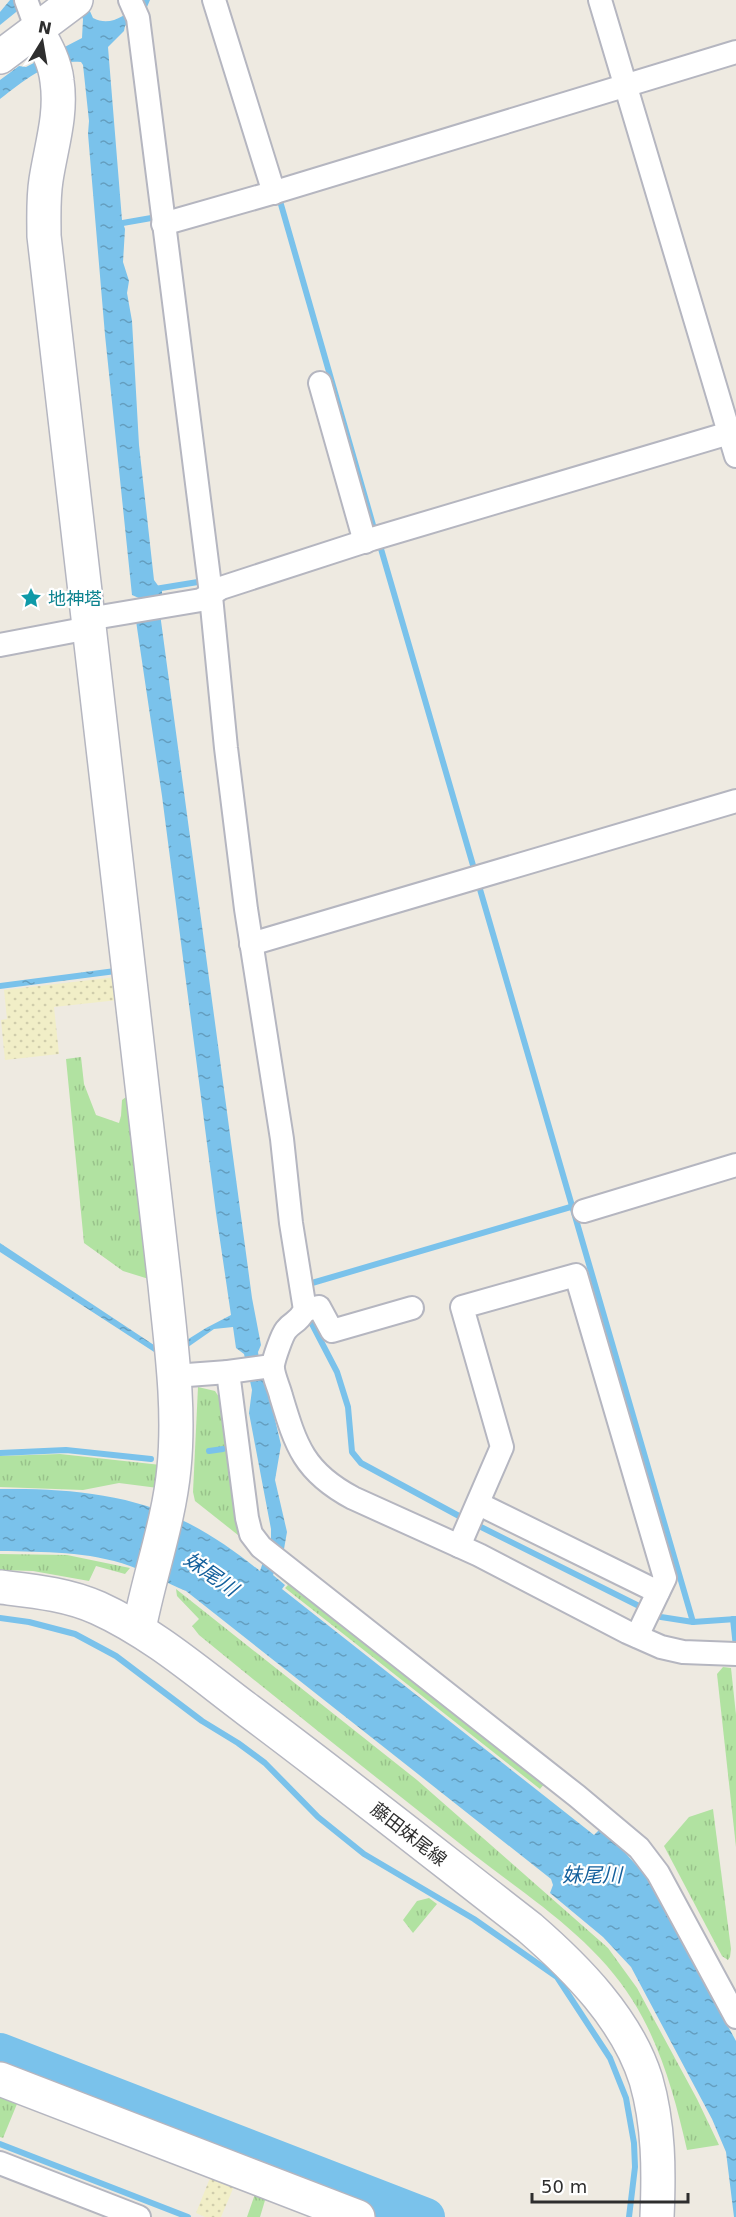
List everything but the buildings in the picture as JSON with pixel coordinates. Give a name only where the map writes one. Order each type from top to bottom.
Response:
[{"type":"street","points":[[214,0],[272,187]]},
{"type":"street","points":[[600,0],[730,428],[736,456]]},
{"type":"street","points":[[0,57],[39,32],[73,2]]},
{"type":"street","points":[[133,6],[210,585],[226,748],[251,944],[282,1139],[291,1223],[305,1310],[299,1321],[286,1330],[252,1369],[247,1518],[252,1534],[261,1547],[577,1796],[639,1848],[658,1873],[736,2017]]},
{"type":"street","points":[[39,32],[59,100],[56,133],[43,206],[44,236],[174,1376],[176,1438],[169,1502],[139,1629]]},
{"type":"street","points":[[162,218],[624,80],[736,52]]},
{"type":"street","points":[[320,383],[369,537]]},
{"type":"street","points":[[210,585],[221,588],[369,537],[730,428]]},
{"type":"street","points":[[0,645],[147,608],[201,600],[210,585]]},
{"type":"street","points":[[251,944],[736,801]]},
{"type":"street","points":[[584,1210],[736,1165]]},
{"type":"street","points":[[463,1538],[502,1447],[462,1307],[576,1275],[665,1578],[641,1629]]},
{"type":"street","points":[[305,1310],[319,1307],[332,1331],[412,1308]]},
{"type":"street","points":[[174,1376],[252,1369]]},
{"type":"street","points":[[252,1369],[308,1464],[337,1490],[361,1502],[463,1538],[641,1629],[661,1647],[683,1652],[734,1654]]},
{"type":"street","points":[[478,1507],[657,1595]]},
{"type":"street","name":"藤田妹尾線","points":[[0,1587],[75,1599],[139,1629],[286,1739],[530,1928],[564,1958],[587,1982],[608,2010],[628,2042],[645,2079],[656,2127],[657,2217]]},
{"type":"street","points":[[0,2079],[358,2217]]},
{"type":"street","points":[[0,2163],[139,2217]]},
{"type":"green space","points":[[81,1057],[84,1084],[96,1115],[119,1123],[122,1100],[126,1097],[132,1098],[152,1280],[123,1271],[84,1243],[66,1059]]},
{"type":"green space","points":[[198,1387],[215,1391],[223,1403],[243,1539],[195,1501],[193,1492]]},
{"type":"green space","points":[[60,1454],[161,1465],[158,1488],[119,1483],[83,1490],[0,1487],[0,1456]]},
{"type":"green space","points":[[0,1554],[67,1555],[130,1568],[125,1574],[96,1566],[89,1581],[33,1571],[0,1570]]},
{"type":"green space","points":[[277,1570],[545,1783],[540,1789],[285,1588],[288,1585],[275,1574]]},
{"type":"green space","points":[[176,1589],[417,1780],[608,1948],[637,1988],[719,2145],[687,2150],[672,2091],[643,2018],[617,1978],[580,1938],[199,1635],[192,1626],[199,1619],[177,1596]]},
{"type":"green space","points":[[723,1667],[731,1668],[736,1715],[736,1847],[717,1674]]},
{"type":"green space","points":[[713,1809],[731,1949],[728,1960],[722,1956],[664,1846],[689,1817]]},
{"type":"green space","points":[[429,1898],[437,1904],[413,1933],[403,1920],[417,1901]]},
{"type":"green space","points":[[0,2092],[19,2099],[3,2138],[0,2137]]},
{"type":"green space","points":[[255,2194],[266,2197],[260,2217],[247,2217]]},
{"type":"sand","points":[[116,977],[118,1000],[54,1007],[59,1054],[5,1060],[1,1020],[7,1019],[4,990]]},
{"type":"sand","points":[[212,2173],[235,2184],[221,2217],[205,2217],[196,2213]]},
{"type":"water","points":[[10,0],[31,0],[0,25],[0,12]]},
{"type":"water","name":"妹尾川","points":[[73,0],[85,0],[93,18],[111,21],[138,5],[138,0],[150,0],[147,7],[125,26],[124,31],[108,47],[122,220],[125,229],[123,262],[129,281],[127,293],[132,321],[139,445],[154,580],[162,591],[162,596],[159,597],[161,621],[252,1298],[261,1345],[258,1352],[262,1378],[270,1398],[281,1445],[275,1480],[287,1532],[284,1549],[273,1575],[285,1585],[282,1589],[594,1835],[602,1827],[646,1876],[736,2041],[736,2217],[734,2217],[726,2152],[712,2119],[631,1967],[603,1937],[550,1893],[553,1885],[551,1879],[186,1591],[130,1566],[98,1557],[66,1553],[0,1551],[0,1489],[72,1491],[143,1505],[198,1528],[260,1571],[271,1538],[249,1413],[252,1390],[244,1354],[236,1348],[233,1327],[214,1329],[168,1361],[0,1252],[0,1243],[166,1353],[231,1315],[162,796],[136,621],[141,599],[132,595],[105,335],[83,65],[81,62],[69,62],[47,67],[0,99],[0,80],[19,66],[26,67],[82,38],[83,19]]},
{"type":"water","points":[[115,968],[116,974],[0,989],[0,983]]},
{"type":"waterway","points":[[280,201],[375,532]]},
{"type":"waterway","points":[[117,224],[157,217]]},
{"type":"waterway","points":[[379,542],[693,1622]]},
{"type":"waterway","points":[[155,589],[204,581]]},
{"type":"waterway","points":[[312,1283],[574,1206]]},
{"type":"waterway","points":[[311,1322],[337,1372],[348,1407],[352,1452],[361,1463],[459,1516],[661,1617],[693,1622],[736,1619]]},
{"type":"waterway","points":[[209,1451],[223,1449]]},
{"type":"waterway","points":[[0,1453],[66,1450],[151,1459]]},
{"type":"waterway","points":[[0,1618],[29,1622],[75,1634],[116,1656],[202,1721],[265,1763],[318,1817],[364,1854],[474,1919],[557,1977],[610,2058],[626,2098],[634,2143],[635,2167],[629,2217]]},
{"type":"waterway","points":[[733,1619],[736,1647]]},
{"type":"waterway","points":[[0,2052],[426,2217]]},
{"type":"waterway","points":[[0,2144],[188,2217]]},
{"type":"place","name":"地神塔","points":[[31,598]]}]
